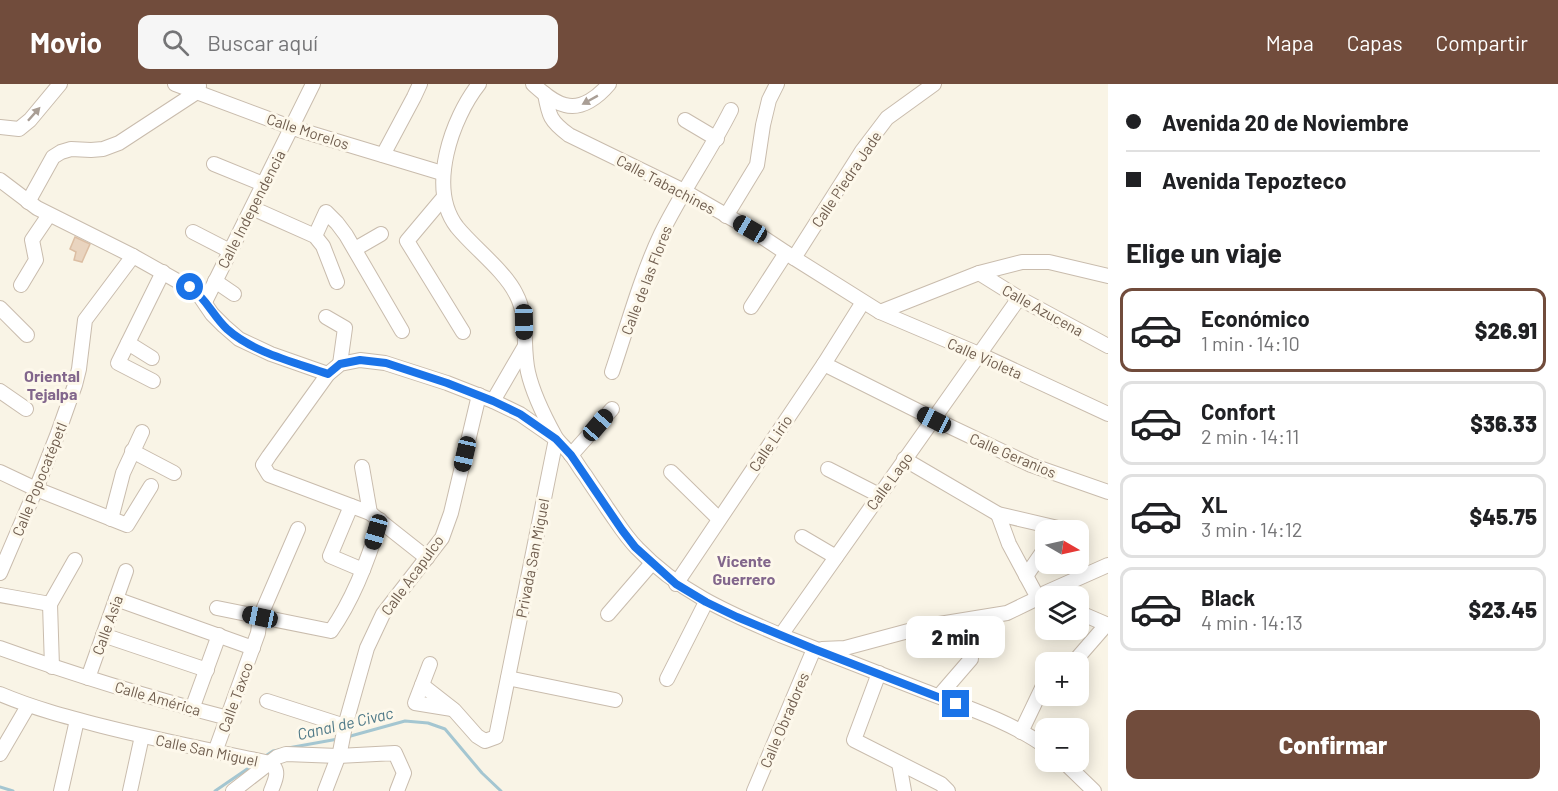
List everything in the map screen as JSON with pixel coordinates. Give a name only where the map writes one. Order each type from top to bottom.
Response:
[{"type":"street","points":[[0,127],[19,129],[30,120],[60,84]]},
{"type":"street","name":"Calle Morelos","points":[[175,84],[198,88],[292,128],[442,172]]},
{"type":"street","name":"Calle Independencia","points":[[205,302],[314,84]]},
{"type":"street","points":[[383,155],[420,84]]},
{"type":"street","points":[[479,84],[469,97],[454,128],[442,172],[444,197],[449,216],[458,229],[516,292],[524,322],[528,371],[535,394],[556,439]]},
{"type":"street","points":[[533,84],[565,105],[581,105],[602,93],[609,84]]},
{"type":"street","points":[[726,216],[757,165],[769,100],[777,84]]},
{"type":"street","name":"Calle Piedra Jade","points":[[751,307],[790,256],[887,118],[934,84]]},
{"type":"street","points":[[28,202],[53,157],[71,149],[103,149],[119,142],[198,88]]},
{"type":"street","name":"Calle Tabachines","points":[[545,94],[549,114],[556,125],[569,135],[684,191],[750,229],[863,302]]},
{"type":"street","name":"Calle de las Flores","points":[[612,372],[657,244],[684,191],[717,139],[731,110]]},
{"type":"street","points":[[685,120],[717,139]]},
{"type":"street","points":[[214,164],[263,183]]},
{"type":"street","points":[[0,180],[28,202],[50,215],[133,256],[197,292],[212,314],[239,339],[271,354],[328,374]]},
{"type":"street","points":[[444,197],[406,241],[463,332]]},
{"type":"street","points":[[252,208],[315,236],[323,246],[337,282]]},
{"type":"street","points":[[315,236],[327,212],[355,249],[402,331]]},
{"type":"street","points":[[21,285],[36,260],[32,240],[50,215]]},
{"type":"street","points":[[193,232],[230,251]]},
{"type":"street","points":[[355,249],[381,234]]},
{"type":"street","name":"Calle Popocatépetl","points":[[0,573],[36,489],[75,385],[85,320],[133,256]]},
{"type":"street","points":[[880,312],[979,273],[1022,262],[1049,262],[1108,276]]},
{"type":"street","points":[[153,381],[118,363],[163,272]]},
{"type":"street","name":"Calle Azucena","points":[[979,273],[1019,298],[1108,346]]},
{"type":"street","points":[[215,281],[234,294]]},
{"type":"street","name":"Calle Lago","points":[[781,635],[1019,298]]},
{"type":"street","name":"Calle Violeta","points":[[863,302],[880,312],[979,354],[1108,414]]},
{"type":"street","name":"Calle Lirio","points":[[676,584],[863,302]]},
{"type":"street","points":[[0,308],[27,334]]},
{"type":"street","points":[[326,317],[345,328],[340,364]]},
{"type":"street","points":[[128,343],[152,358]]},
{"type":"street","points":[[493,401],[525,346]]},
{"type":"street","points":[[427,558],[375,516],[269,475],[263,465],[328,374],[340,364],[360,360],[386,363],[479,395],[520,414],[556,439],[571,455],[635,547],[676,584],[737,617],[939,696],[1035,740]]},
{"type":"street","name":"Calle Geranios","points":[[824,364],[934,420],[1030,465],[1108,492]]},
{"type":"street","points":[[0,391],[26,410]]},
{"type":"street","name":"Calle Acapulco","points":[[325,791],[339,754],[367,648],[382,615],[442,538],[479,395]]},
{"type":"street","points":[[571,455],[612,409]]},
{"type":"street","points":[[111,519],[123,473],[142,432]]},
{"type":"street","name":"Privada San Miguel","points":[[430,664],[422,685],[454,710],[477,736],[485,741],[496,737],[556,439]]},
{"type":"street","points":[[132,451],[174,473]]},
{"type":"street","points":[[904,459],[998,514],[1035,524]]},
{"type":"street","points":[[217,608],[331,631],[341,616],[373,545],[375,516],[362,467]]},
{"type":"street","points":[[828,469],[879,495]]},
{"type":"street","points":[[0,472],[36,489],[127,525],[151,486]]},
{"type":"street","points":[[671,472],[718,519]]},
{"type":"street","points":[[351,506],[330,556],[363,570]]},
{"type":"street","points":[[998,514],[1009,544],[1026,576],[1036,586]]},
{"type":"street","name":"Calle Taxco","points":[[214,752],[253,648],[260,617],[296,534]]},
{"type":"street","points":[[802,537],[836,557]]},
{"type":"street","points":[[52,667],[50,604],[75,560]]},
{"type":"street","points":[[608,614],[652,563]]},
{"type":"street","points":[[1026,576],[1035,563]]},
{"type":"street","points":[[1065,586],[1108,565]]},
{"type":"street","name":"Calle Asia","points":[[88,678],[126,571]]},
{"type":"street","points":[[0,595],[50,604]]},
{"type":"street","points":[[116,599],[253,648]]},
{"type":"street","points":[[814,649],[845,648],[927,626],[1007,613],[1035,600]]},
{"type":"street","points":[[667,679],[706,602]]},
{"type":"street","points":[[1083,652],[1107,625],[1089,617]]},
{"type":"street","points":[[192,709],[207,670],[214,633]]},
{"type":"street","points":[[103,635],[207,670]]},
{"type":"street","name":"Calle América","points":[[0,648],[52,667],[228,718]]},
{"type":"street","name":"Calle Obradores","points":[[754,791],[814,649]]},
{"type":"street","points":[[939,696],[971,659]]},
{"type":"street","points":[[879,673],[854,740],[941,784],[948,791]]},
{"type":"street","points":[[508,678],[615,700]]},
{"type":"street","name":"Calle San Miguel","points":[[0,694],[28,706],[77,720],[261,761],[286,754],[395,753],[404,773],[397,791]]},
{"type":"street","points":[[267,701],[344,730]]},
{"type":"street","points":[[1021,732],[1035,703]]},
{"type":"street","points":[[0,754],[28,706]]},
{"type":"street","points":[[61,791],[77,720]]},
{"type":"street","points":[[130,791],[142,736]]},
{"type":"street","points":[[233,791],[261,761],[275,767],[277,773],[271,791]]},
{"type":"street","points":[[899,763],[904,791]]},
{"type":"street","points":[[1075,772],[1095,791]]},
{"type":"building","points":[[75,237],[90,244],[82,262],[74,260],[76,252],[70,249]]},
{"type":"waterway","name":"Canal de Civac","points":[[347,737],[405,721],[428,723],[445,729],[482,773],[501,791]]},
{"type":"waterway","name":"Canal de Civac","points":[[288,748],[338,739]]},
{"type":"waterway","name":"Canal de Civac","points":[[264,757],[279,750]]},
{"type":"waterway","name":"Canal de Civac","points":[[215,791],[253,765]]},
{"type":"waterway","name":"Canal de Civac","points":[[0,787],[13,791]]},
{"type":"district","name":"Oriental Tejalpa","points":[[52,384]]},
{"type":"district","name":"Vicente Guerrero","points":[[744,569]]},
{"type":"route","points":[[190,287],[197,292],[212,314],[239,339],[271,354],[328,374],[340,364],[360,360],[386,363],[447,383],[520,414],[556,439],[571,455],[635,547],[676,584],[737,617],[956,704]]}]
